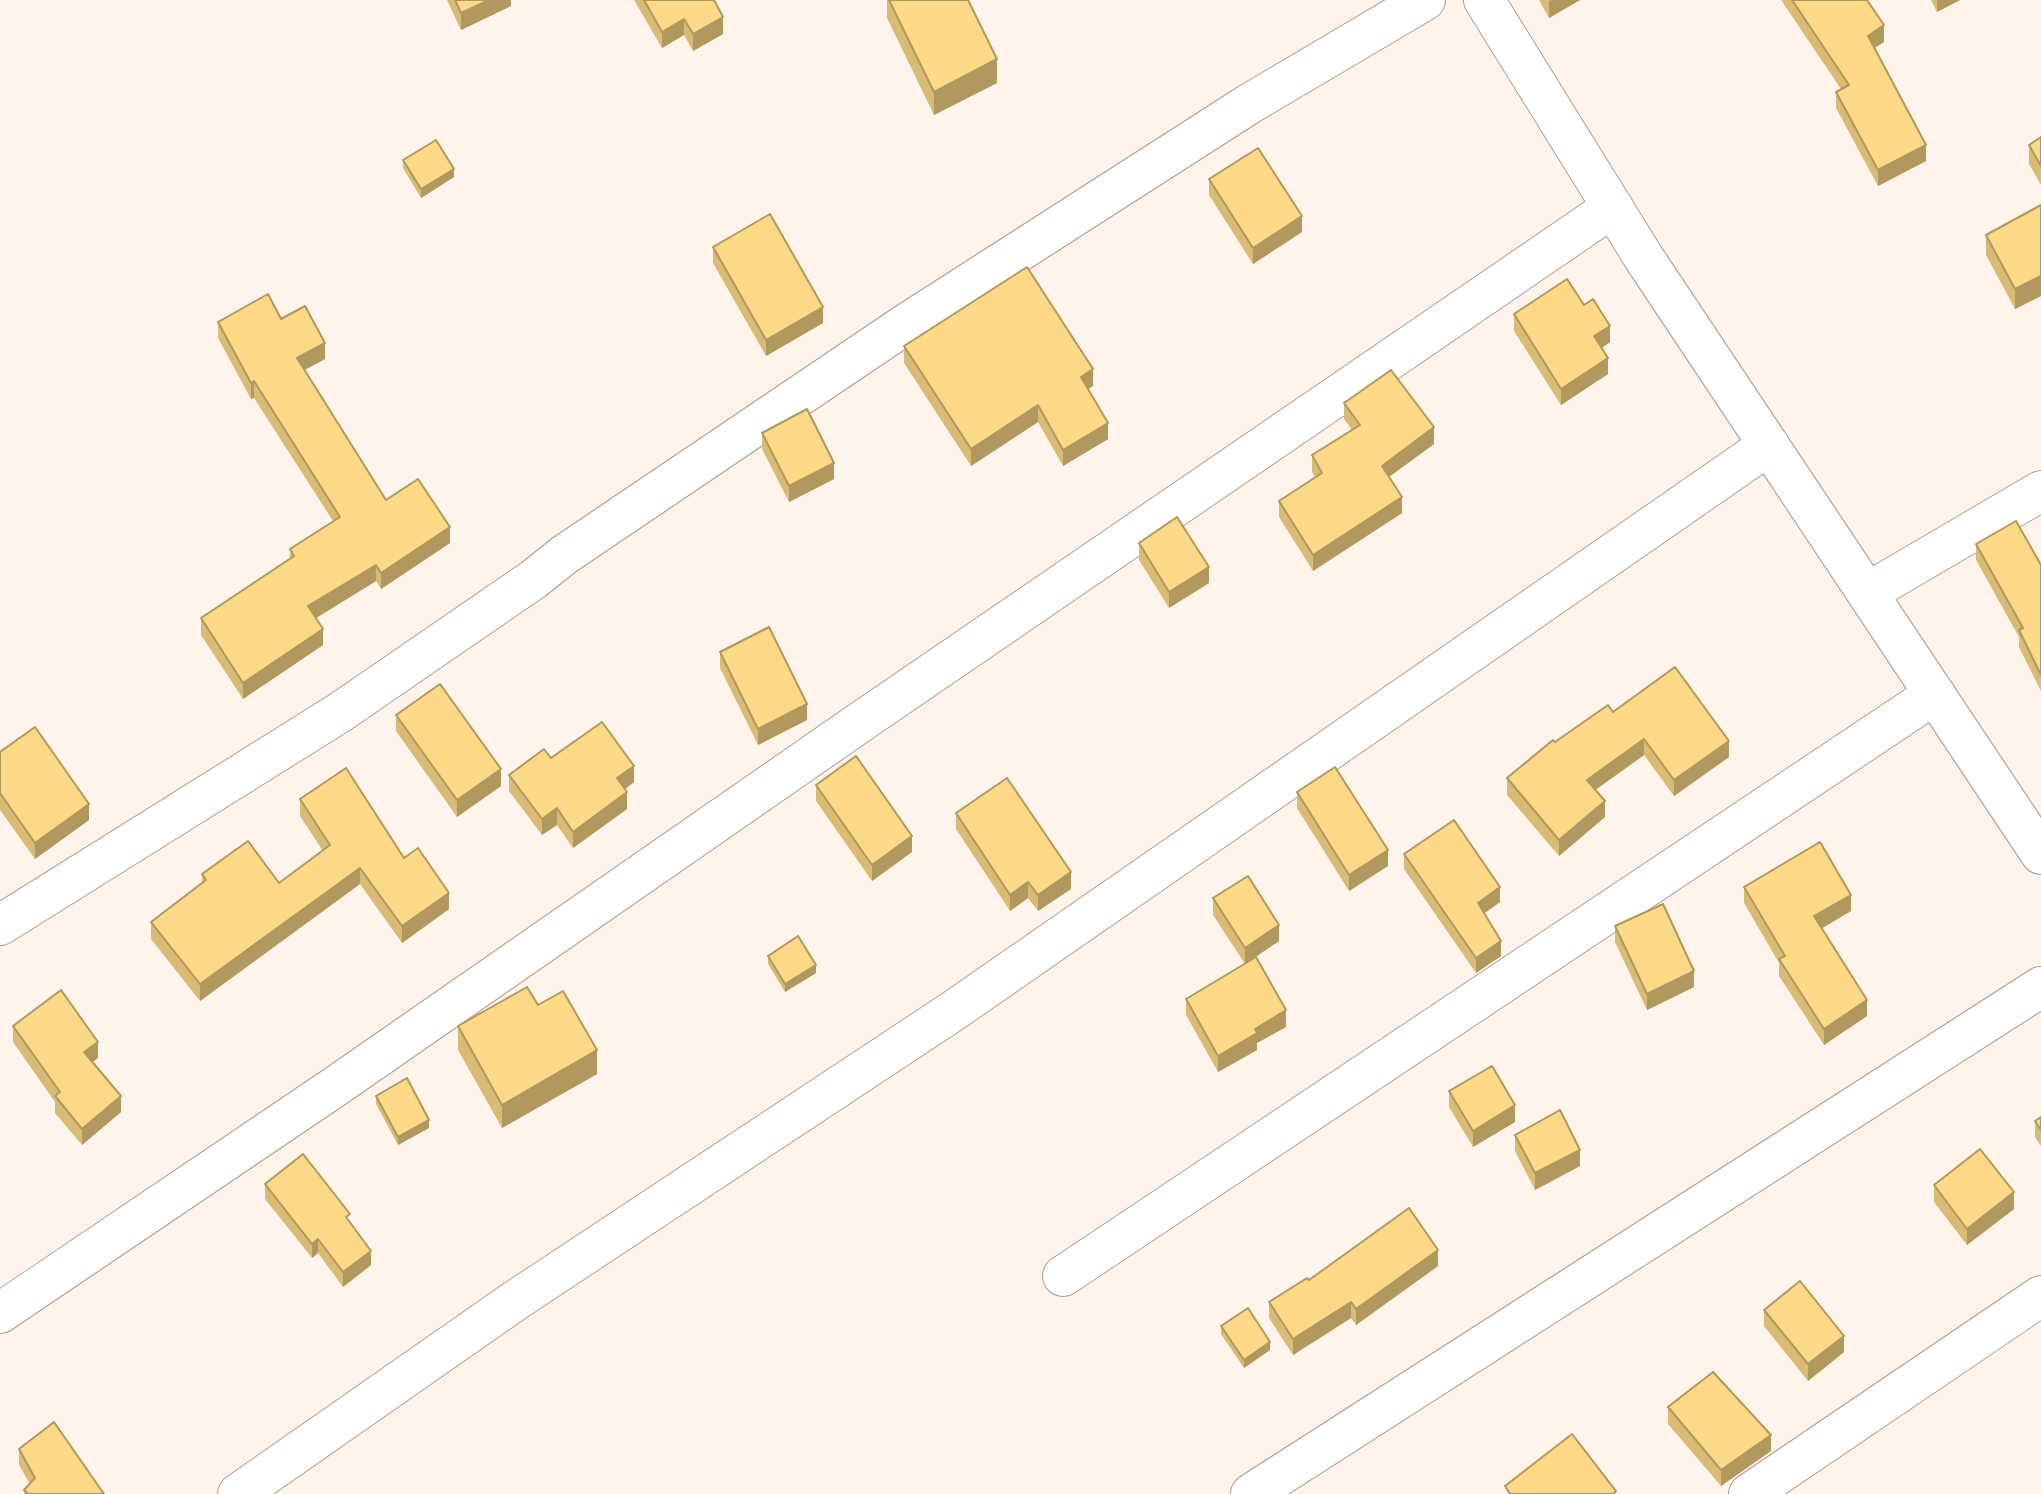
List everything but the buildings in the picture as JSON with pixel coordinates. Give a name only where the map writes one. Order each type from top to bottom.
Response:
[{"type":"street","points":[[0,925],[339,713],[534,579],[564,555],[906,324],[1249,104],[1425,0]]},
{"type":"street","points":[[1484,0],[1644,258],[1935,694],[2035,832]]},
{"type":"street","points":[[0,1313],[336,1086],[859,723],[1613,207]]},
{"type":"street","points":[[238,1494],[516,1300],[953,1011],[1769,445]]},
{"type":"street","points":[[1867,593],[2041,491]]},
{"type":"street","points":[[1063,1276],[1935,694]]},
{"type":"street","points":[[1251,1494],[2041,987]]},
{"type":"street","points":[[1749,1494],[2041,1296]]}]
